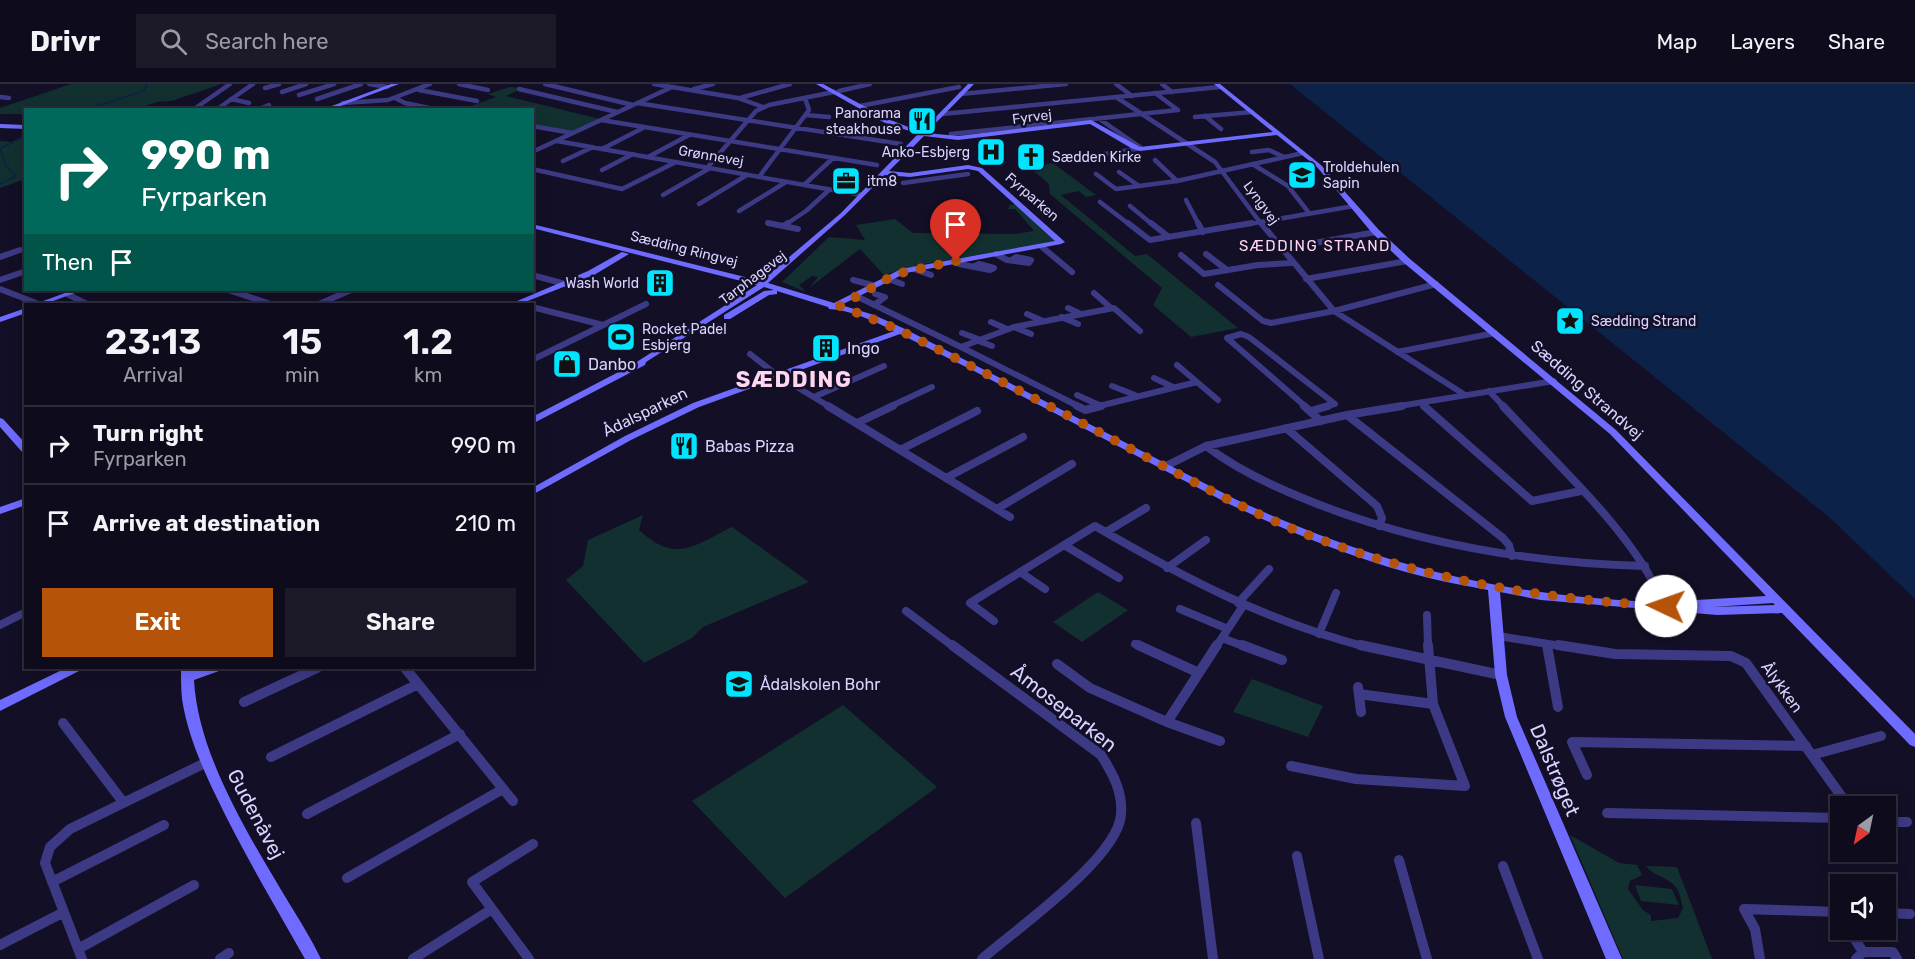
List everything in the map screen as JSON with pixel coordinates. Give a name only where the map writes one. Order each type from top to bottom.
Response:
[{"type":"street","points":[[196,107],[230,84]]},
{"type":"street","points":[[219,108],[253,84]]},
{"type":"street","points":[[265,88],[279,84]]},
{"type":"street","points":[[282,92],[306,84]]},
{"type":"street","points":[[299,95],[333,84]]},
{"type":"street","points":[[317,99],[361,84]]},
{"type":"street","points":[[369,84],[387,87]]},
{"type":"street","points":[[329,108],[396,84]]},
{"type":"street","points":[[343,103],[360,104],[395,98],[430,84]]},
{"type":"street","points":[[459,84],[488,90]]},
{"type":"street","points":[[526,86],[532,84]]},
{"type":"street","points":[[545,84],[635,104],[901,144]]},
{"type":"street","points":[[654,84],[738,98],[763,107]]},
{"type":"street","points":[[690,90],[713,84]]},
{"type":"street","points":[[738,98],[790,84]]},
{"type":"street","name":"Fyrvej","points":[[819,84],[836,91],[900,129],[922,135],[968,135],[1090,122],[1138,148]]},
{"type":"street","points":[[663,195],[708,168],[763,107],[870,84]]},
{"type":"street","name":"Tarphagevej","points":[[534,420],[729,315],[798,263],[861,195],[942,114],[960,91],[971,84]]},
{"type":"street","points":[[860,106],[943,88],[960,91],[1066,84]]},
{"type":"street","points":[[1116,84],[1132,96]]},
{"type":"street","points":[[1162,84],[1172,92]]},
{"type":"street","points":[[942,114],[1172,92],[1219,85]]},
{"type":"street","name":"Sædding Strandvej","points":[[1219,85],[1303,153],[1376,232],[1407,261],[1554,381],[1652,469],[1915,742]]},
{"type":"street","points":[[534,151],[672,87]]},
{"type":"street","points":[[519,89],[617,112]]},
{"type":"street","points":[[419,90],[477,101]]},
{"type":"street","points":[[218,92],[236,96]]},
{"type":"street","points":[[951,134],[968,135],[1178,110],[1155,93]]},
{"type":"street","name":"Lyngvej","points":[[1116,97],[1208,156],[1223,171],[1292,263],[1334,311],[1465,395]]},
{"type":"street","points":[[395,98],[405,103],[429,108]]},
{"type":"street","points":[[759,177],[809,110],[805,98]]},
{"type":"street","points":[[231,99],[249,103]]},
{"type":"street","points":[[360,104],[362,108]]},
{"type":"street","points":[[261,108],[269,105]]},
{"type":"street","points":[[1195,117],[1252,112]]},
{"type":"street","points":[[806,115],[829,117]]},
{"type":"street","points":[[1205,116],[1221,129]]},
{"type":"street","points":[[1098,118],[1129,143]]},
{"type":"street","points":[[601,120],[877,165]]},
{"type":"street","points":[[0,126],[24,127]]},
{"type":"street","points":[[534,126],[573,133]]},
{"type":"street","points":[[602,149],[644,128]]},
{"type":"street","points":[[1073,159],[1138,148],[1279,133]]},
{"type":"street","points":[[648,157],[690,135]]},
{"type":"street","name":"Grønnevej","points":[[557,141],[861,195]]},
{"type":"street","points":[[563,161],[593,147]]},
{"type":"street","points":[[1252,152],[1269,150],[1284,157]]},
{"type":"street","points":[[1096,174],[1116,189],[1177,181],[1303,153]]},
{"type":"street","points":[[602,170],[633,154]]},
{"type":"street","points":[[804,185],[833,158]]},
{"type":"street","points":[[1155,160],[1177,181]]},
{"type":"street","points":[[534,169],[622,189],[676,162]]},
{"type":"street","points":[[1254,165],[1288,186],[1309,213]]},
{"type":"street","name":"Fyrparken","points":[[835,307],[886,278],[914,269],[1058,244],[1061,240],[980,169],[971,167],[903,183]]},
{"type":"street","points":[[1119,172],[1139,186]]},
{"type":"street","name":"Fyrparken","points":[[885,173],[933,176],[968,174]]},
{"type":"street","points":[[699,204],[747,175]]},
{"type":"street","points":[[739,211],[786,182]]},
{"type":"street","points":[[783,226],[802,214],[829,189]]},
{"type":"street","points":[[1186,200],[1203,232]]},
{"type":"street","points":[[1100,202],[1150,240],[1353,206]]},
{"type":"street","points":[[1130,206],[1169,237]]},
{"type":"street","name":"Tarphagevej","points":[[636,365],[766,287],[787,267],[789,262],[843,214]]},
{"type":"street","points":[[768,223],[798,229]]},
{"type":"street","name":"Sædding Ringvej","points":[[534,226],[628,253],[805,296],[835,307],[896,331],[977,369],[1267,518],[1322,540],[1431,575],[1494,588],[1594,602],[1666,606],[1717,612],[1780,604]]},
{"type":"street","points":[[1281,249],[1376,232]]},
{"type":"street","name":"Fyrparken","points":[[1042,247],[1072,272]]},
{"type":"street","points":[[0,257],[20,250]]},
{"type":"street","points":[[520,303],[628,253]]},
{"type":"street","name":"Fyrparken","points":[[996,254],[999,258],[1013,259]]},
{"type":"street","points":[[1206,254],[1227,270]]},
{"type":"street","points":[[1181,255],[1204,274],[1292,263]]},
{"type":"street","name":"Fyrparken","points":[[956,261],[959,264],[975,266]]},
{"type":"street","points":[[1306,279],[1407,261]]},
{"type":"street","points":[[914,269],[931,275]]},
{"type":"street","points":[[0,280],[24,272]]},
{"type":"street","points":[[534,276],[565,284]]},
{"type":"street","points":[[886,278],[902,284]]},
{"type":"street","points":[[853,280],[872,285]]},
{"type":"street","points":[[1218,285],[1268,323],[1334,311],[1436,284]]},
{"type":"street","name":"Sædding Ringvej","points":[[766,287],[835,307]]},
{"type":"street","points":[[0,289],[36,303]]},
{"type":"street","points":[[42,303],[76,291]]},
{"type":"street","points":[[231,291],[268,303]]},
{"type":"street","points":[[321,303],[349,291]]},
{"type":"street","points":[[1094,293],[1140,330]]},
{"type":"street","points":[[67,294],[85,303]]},
{"type":"street","points":[[874,294],[885,297],[874,305]]},
{"type":"street","points":[[854,296],[1085,410],[1135,395],[1197,382]]},
{"type":"street","points":[[534,359],[646,304]]},
{"type":"street","points":[[534,308],[603,325]]},
{"type":"street","points":[[1068,308],[1081,314]]},
{"type":"street","points":[[961,347],[1010,328],[1111,308]]},
{"type":"street","points":[[0,320],[24,311]]},
{"type":"street","points":[[1027,314],[1043,321]]},
{"type":"street","points":[[1061,317],[1078,324]]},
{"type":"street","points":[[991,322],[1031,334]]},
{"type":"street","name":"Ådalsparken","points":[[534,491],[669,417],[896,331]]},
{"type":"street","points":[[962,333],[992,346]]},
{"type":"street","points":[[1396,352],[1495,333]]},
{"type":"street","points":[[1311,411],[1335,404],[1249,337],[1241,334],[1227,338],[1234,347],[1321,421]]},
{"type":"street","points":[[750,354],[777,375],[1010,517]]},
{"type":"street","points":[[1178,365],[1218,400]]},
{"type":"street","points":[[814,397],[884,366]]},
{"type":"street","points":[[1154,378],[1173,387]]},
{"type":"street","points":[[1164,466],[1206,446],[1286,428],[1347,415],[1554,381]]},
{"type":"street","points":[[1112,386],[1135,395]]},
{"type":"street","points":[[857,423],[932,387]]},
{"type":"street","points":[[1489,392],[1581,491],[1645,566],[1656,588]]},
{"type":"street","points":[[1077,395],[1099,405]]},
{"type":"street","points":[[1421,403],[1532,501],[1581,491]]},
{"type":"street","points":[[900,450],[977,411]]},
{"type":"street","points":[[1347,415],[1503,538],[1509,545],[1512,556]]},
{"type":"street","points":[[0,422],[24,450]]},
{"type":"street","points":[[1286,428],[1377,506],[1382,518],[1379,526]]},
{"type":"street","points":[[946,478],[1023,437]]},
{"type":"street","points":[[1206,446],[1222,459],[1277,488],[1379,526],[1464,548],[1512,556],[1562,563],[1645,566]]},
{"type":"street","points":[[997,509],[1072,464]]},
{"type":"street","points":[[0,511],[24,502]]},
{"type":"street","points":[[1106,532],[1146,508]]},
{"type":"street","points":[[994,621],[970,603],[1095,526],[1167,568],[1241,605],[1319,634],[1428,661],[1501,675]]},
{"type":"street","points":[[1167,568],[1206,540]]},
{"type":"street","points":[[1064,545],[1119,578]]},
{"type":"street","points":[[1167,722],[1228,629],[1241,605],[1269,569]]},
{"type":"street","points":[[1020,573],[1046,589]]},
{"type":"street","name":"Dalstrøget","points":[[1494,588],[1501,675],[1511,717],[1614,959]]},
{"type":"street","points":[[1319,634],[1336,593]]},
{"type":"street","points":[[1180,609],[1228,629]]},
{"type":"street","name":"Åmoseparken","points":[[906,611],[1101,755],[1114,774],[1121,796],[1119,826],[1106,850],[982,959]]},
{"type":"street","points":[[0,625],[24,613]]},
{"type":"street","points":[[1291,766],[1338,777],[1376,782],[1465,786],[1433,704],[1428,661],[1427,615]]},
{"type":"street","name":"Ålykken","points":[[1498,636],[1615,654],[1731,656],[1739,659],[1746,663],[1842,796]]},
{"type":"street","points":[[1222,638],[1282,660]]},
{"type":"street","points":[[1135,644],[1199,673]]},
{"type":"street","points":[[1547,645],[1558,707]]},
{"type":"street","points":[[1057,664],[1092,688],[1167,722],[1220,741]]},
{"type":"street","points":[[0,704],[61,669]]},
{"type":"street","points":[[0,704],[73,669]]},
{"type":"street","points":[[184,671],[205,669]]},
{"type":"street","points":[[244,702],[316,669]]},
{"type":"street","points":[[406,669],[513,801]]},
{"type":"street","name":"Gudenåvej","points":[[184,671],[207,762],[234,818],[313,959]]},
{"type":"street","points":[[271,757],[418,684]]},
{"type":"street","points":[[1361,712],[1359,690],[1433,704]]},
{"type":"street","points":[[63,723],[123,802]]},
{"type":"street","points":[[307,814],[460,734]]},
{"type":"street","points":[[1587,775],[1572,742],[1809,751],[1881,736]]},
{"type":"street","points":[[194,885],[80,954],[45,863],[46,853],[55,840],[123,802],[207,762]]},
{"type":"street","points":[[347,878],[503,789]]},
{"type":"street","points":[[1607,813],[1830,818]]},
{"type":"street","points":[[1896,822],[1907,822]]},
{"type":"street","points":[[1196,824],[1212,959]]},
{"type":"street","points":[[52,882],[164,825]]},
{"type":"street","points":[[529,959],[472,882],[533,844]]},
{"type":"street","points":[[1297,856],[1319,959]]},
{"type":"street","points":[[1399,860],[1426,959]]},
{"type":"street","points":[[1503,866],[1538,959]]},
{"type":"street","points":[[413,959],[492,909]]},
{"type":"street","points":[[1760,959],[1755,929],[1744,909],[1830,914]]},
{"type":"street","points":[[0,945],[64,912]]},
{"type":"street","points":[[1896,914],[1913,916]]},
{"type":"street","points":[[1853,940],[1860,955],[1893,952],[1898,959]]},
{"type":"green space","points":[[71,84],[221,84],[172,101],[157,102],[140,108],[24,108],[24,116],[21,114],[0,114],[0,108]]},
{"type":"green space","points":[[510,87],[518,88],[517,91],[506,96],[600,119],[571,132],[534,125],[534,108],[454,108],[468,107],[496,97],[488,94]]},
{"type":"green space","points":[[24,136],[24,179],[0,188],[0,141],[12,142]]},
{"type":"green space","points":[[1053,163],[1096,195],[1086,197],[1079,191],[1061,195],[1135,256],[1147,254],[1238,328],[1191,337],[1153,305],[1162,288],[1050,194],[1049,184],[1029,167]]},
{"type":"green space","points":[[1016,204],[1055,240],[1054,242],[918,265],[884,275],[860,249],[809,288],[818,277],[812,276],[799,285],[806,292],[782,282],[829,237],[865,240],[856,225],[895,219],[913,233],[1014,234],[1034,231],[1015,209],[1008,209],[1010,205]]},
{"type":"green space","points":[[643,515],[639,530],[664,547],[674,549],[695,545],[732,527],[809,582],[703,627],[692,638],[644,663],[566,580],[583,566],[588,540]]},
{"type":"green space","points":[[1098,592],[1128,610],[1082,642],[1053,622]]},
{"type":"green space","points":[[1252,679],[1323,706],[1308,737],[1233,712]]},
{"type":"green space","points":[[843,705],[937,787],[785,898],[692,801]]},
{"type":"green space","points":[[1570,835],[1619,863],[1637,865],[1642,875],[1630,881],[1628,889],[1643,910],[1651,915],[1651,921],[1678,918],[1683,908],[1674,885],[1653,873],[1646,866],[1677,867],[1712,959],[1623,959]]},
{"type":"green space","points":[[1635,885],[1672,889],[1679,905],[1641,901]]},
{"type":"water","points":[[1290,84],[1915,84],[1915,599],[1830,518]]},
{"type":"waterway","points":[[90,108],[144,91],[147,84]]},
{"type":"waterway","points":[[17,140],[24,137]]},
{"type":"waterway","points":[[0,184],[16,176],[6,165],[0,149],[13,142]]},
{"type":"place","name":"Panorama steakhouse","points":[[922,121]]},
{"type":"place","name":"Anko-Esbjerg","points":[[991,152]]},
{"type":"place","name":"Sædden Kirke","points":[[1031,157]]},
{"type":"place","name":"Troldehulen Sapin","points":[[1302,175]]},
{"type":"place","name":"itm8","points":[[846,181]]},
{"type":"place","name":"Wash World","points":[[660,283]]},
{"type":"place","name":"Sædding Strand","points":[[1570,321]]},
{"type":"place","name":"Rocket Padel Esbjerg","points":[[621,337]]},
{"type":"place","name":"Ingo","points":[[826,348]]},
{"type":"place","name":"Danbo","points":[[567,364]]},
{"type":"place","name":"Babas Pizza","points":[[684,446]]},
{"type":"place","name":"Ådalskolen Bohr","points":[[739,684]]},
{"type":"district","name":"SÆDDING STRAND","points":[[1315,246]]},
{"type":"district","name":"SÆDDING","points":[[794,379]]},
{"type":"route","points":[[956,261],[896,274],[880,281],[840,306],[897,329],[1233,502],[1276,522],[1371,558],[1431,575],[1541,596],[1666,606]]}]
